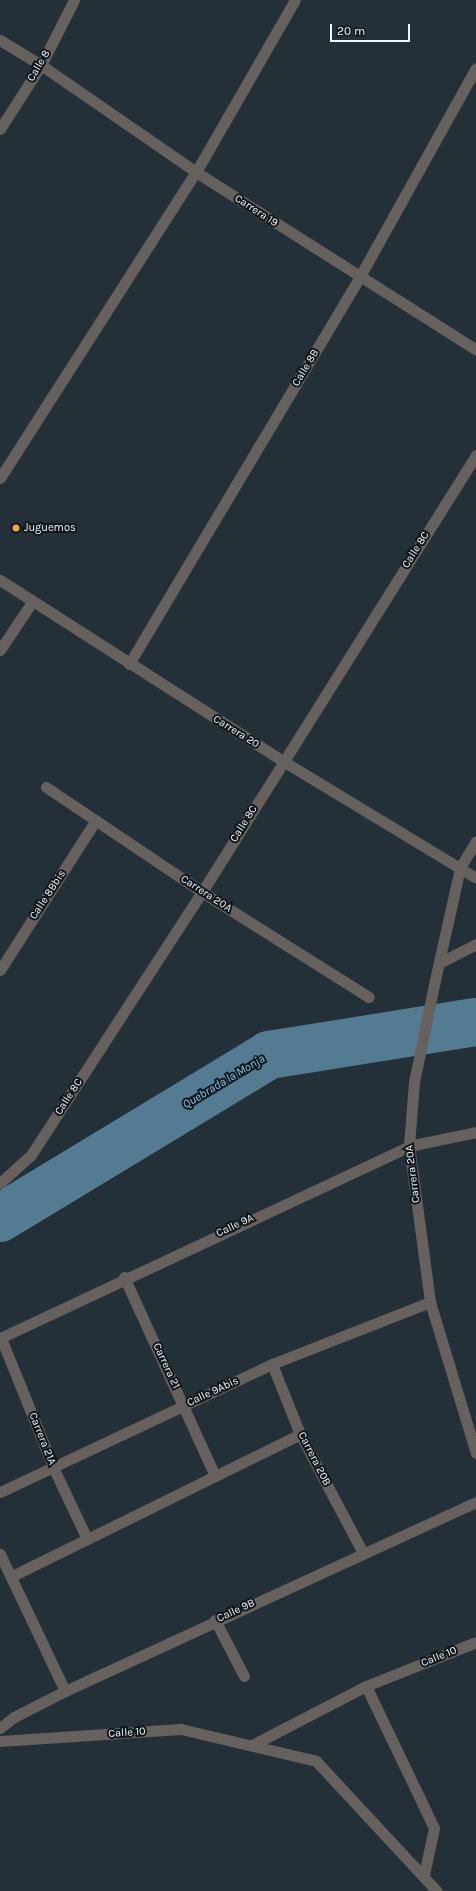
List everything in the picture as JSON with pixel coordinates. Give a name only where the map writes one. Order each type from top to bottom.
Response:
[{"type":"street","name":"Calle 8","points":[[0,129],[41,65],[74,0]]},
{"type":"street","points":[[0,478],[196,172],[294,0]]},
{"type":"street","name":"Carrera 19","points":[[0,40],[41,65],[196,172],[359,278],[476,350]]},
{"type":"street","name":"Calle 8B","points":[[129,664],[359,278],[476,68]]},
{"type":"street","name":"Calle 8C","points":[[0,1183],[32,1154],[202,892],[476,455]]},
{"type":"street","name":"Carrera 20","points":[[0,580],[32,602],[283,761],[476,878]]},
{"type":"street","points":[[0,650],[32,602]]},
{"type":"street","name":"Carrera 20A","points":[[46,787],[202,892],[369,997]]},
{"type":"street","name":"Calle 8Bbis","points":[[0,970],[96,820]]},
{"type":"street","name":"Carrera 20A","points":[[476,841],[460,868],[435,980],[414,1082],[409,1146],[430,1302],[476,1453]]},
{"type":"street","points":[[439,963],[476,944]]},
{"type":"street","name":"Calle 9A","points":[[0,1338],[124,1278],[409,1146],[476,1132]]},
{"type":"street","name":"Carrera 21","points":[[124,1278],[184,1405],[215,1476]]},
{"type":"street","name":"Calle 9Abis","points":[[0,1492],[272,1364],[430,1302]]},
{"type":"street","name":"Carrera 21A","points":[[0,1338],[53,1467],[87,1539]]},
{"type":"street","name":"Carrera 20B","points":[[272,1364],[300,1434],[362,1552]]},
{"type":"street","points":[[12,1576],[300,1434]]},
{"type":"street","name":"Calle 9B","points":[[0,1728],[14,1717],[65,1691],[362,1552],[476,1502]]},
{"type":"street","points":[[0,1554],[12,1576],[65,1691]]},
{"type":"street","points":[[215,1620],[244,1676]]},
{"type":"street","name":"Calle 10","points":[[252,1745],[366,1686],[476,1642]]},
{"type":"street","points":[[366,1686],[434,1828],[424,1875]]},
{"type":"street","name":"Calle 10","points":[[0,1741],[181,1729],[316,1761],[424,1875],[437,1891]]},
{"type":"waterway","name":"Quebrada la Monja","points":[[0,1218],[269,1055],[476,1022]]},
{"type":"place","name":"Juguemos","points":[[16,528]]}]
